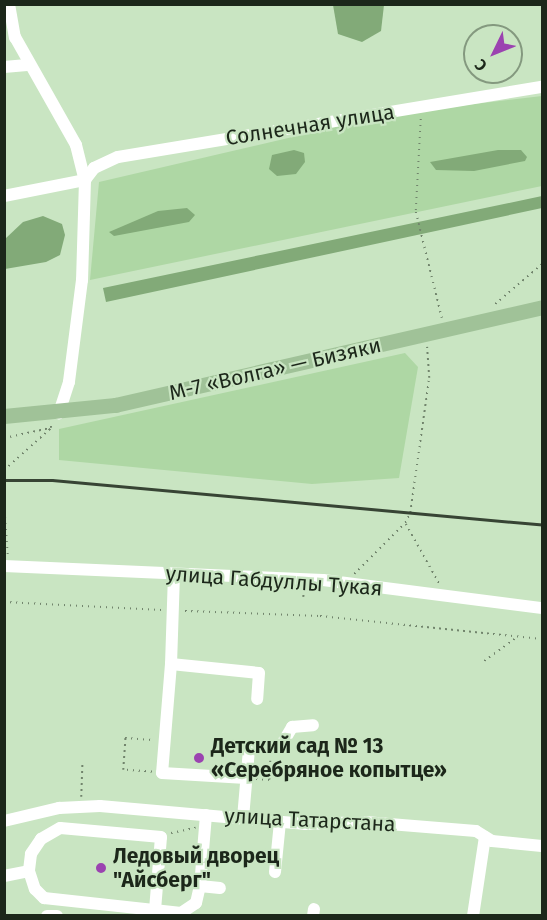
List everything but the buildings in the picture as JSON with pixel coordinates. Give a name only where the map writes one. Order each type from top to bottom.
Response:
[{"type":"main road","name":"М-7 «Волга» — Бизяки","points":[[4,416],[53,418],[543,307]]},
{"type":"street","points":[[9,4],[15,37],[27,65],[76,145],[85,180],[82,279],[69,382],[53,418]]},
{"type":"street","points":[[4,67],[27,65]]},
{"type":"street","name":"Солнечная улица","points":[[85,180],[94,168],[118,157],[543,87]]},
{"type":"street","points":[[4,196],[85,180]]},
{"type":"street","name":"улица Габдуллы Тукая","points":[[7,567],[345,583],[543,608]]},
{"type":"street","points":[[174,574],[171,664],[162,773],[246,778]]},
{"type":"street","points":[[171,664],[260,673],[257,699]]},
{"type":"street","points":[[243,818],[249,749],[271,751],[285,742],[292,727],[313,725]]},
{"type":"street","name":"улица Татарстана","points":[[4,821],[59,808],[80,810],[100,806],[280,822],[365,822],[476,831],[484,837],[543,846]]},
{"type":"street","points":[[155,910],[161,837],[60,828],[48,833],[36,846],[29,871],[35,889],[44,898],[155,910],[187,910],[198,898],[206,815]]},
{"type":"street","points":[[275,872],[280,822]]},
{"type":"street","points":[[473,915],[484,837]]},
{"type":"street","points":[[4,876],[29,871]]},
{"type":"street","points":[[200,886],[220,888]]},
{"type":"street","points":[[47,915],[57,915]]},
{"type":"path","points":[[421,106],[416,212],[445,329]]},
{"type":"path","points":[[491,308],[520,279],[543,264]]},
{"type":"path","points":[[345,583],[405,523],[412,495],[429,378],[426,334]]},
{"type":"path","points":[[4,438],[53,418]]},
{"type":"path","points":[[4,470],[53,418]]},
{"type":"path","points":[[4,499],[7,567]]},
{"type":"path","points":[[405,523],[446,596]]},
{"type":"path","points":[[4,602],[320,616],[543,639]]},
{"type":"path","points":[[484,661],[517,636]]},
{"type":"path","points":[[162,773],[123,770],[125,738],[164,741]]},
{"type":"path","points":[[246,778],[269,780],[271,751]]},
{"type":"path","points":[[80,810],[82,765]]},
{"type":"path","points":[[161,837],[186,827],[205,829]]},
{"type":"green space","points":[[333,5],[384,5],[381,31],[362,42],[338,34]]},
{"type":"green space","points":[[542,96],[542,186],[90,280],[99,182],[391,114]]},
{"type":"green space","points":[[294,150],[304,153],[305,162],[296,174],[277,176],[269,169],[272,155]]},
{"type":"green space","points":[[498,150],[521,150],[527,157],[525,161],[474,171],[436,170],[430,162]]},
{"type":"green space","points":[[542,196],[542,208],[106,302],[103,288]]},
{"type":"green space","points":[[187,208],[195,215],[189,222],[114,236],[109,232],[158,211]]},
{"type":"green space","points":[[43,216],[62,224],[65,235],[60,255],[46,262],[5,269],[5,239],[23,222]]},
{"type":"green space","points":[[405,353],[418,367],[399,478],[312,484],[59,460],[59,429]]},
{"type":"railway","points":[[4,480],[52,480],[542,525]]},
{"type":"place","name":"Детский сад № 13 «Серебряное копытце»","points":[[199,758]]},
{"type":"place","name":"Ледовый дворец \"Айсберг\"","points":[[101,868]]}]
